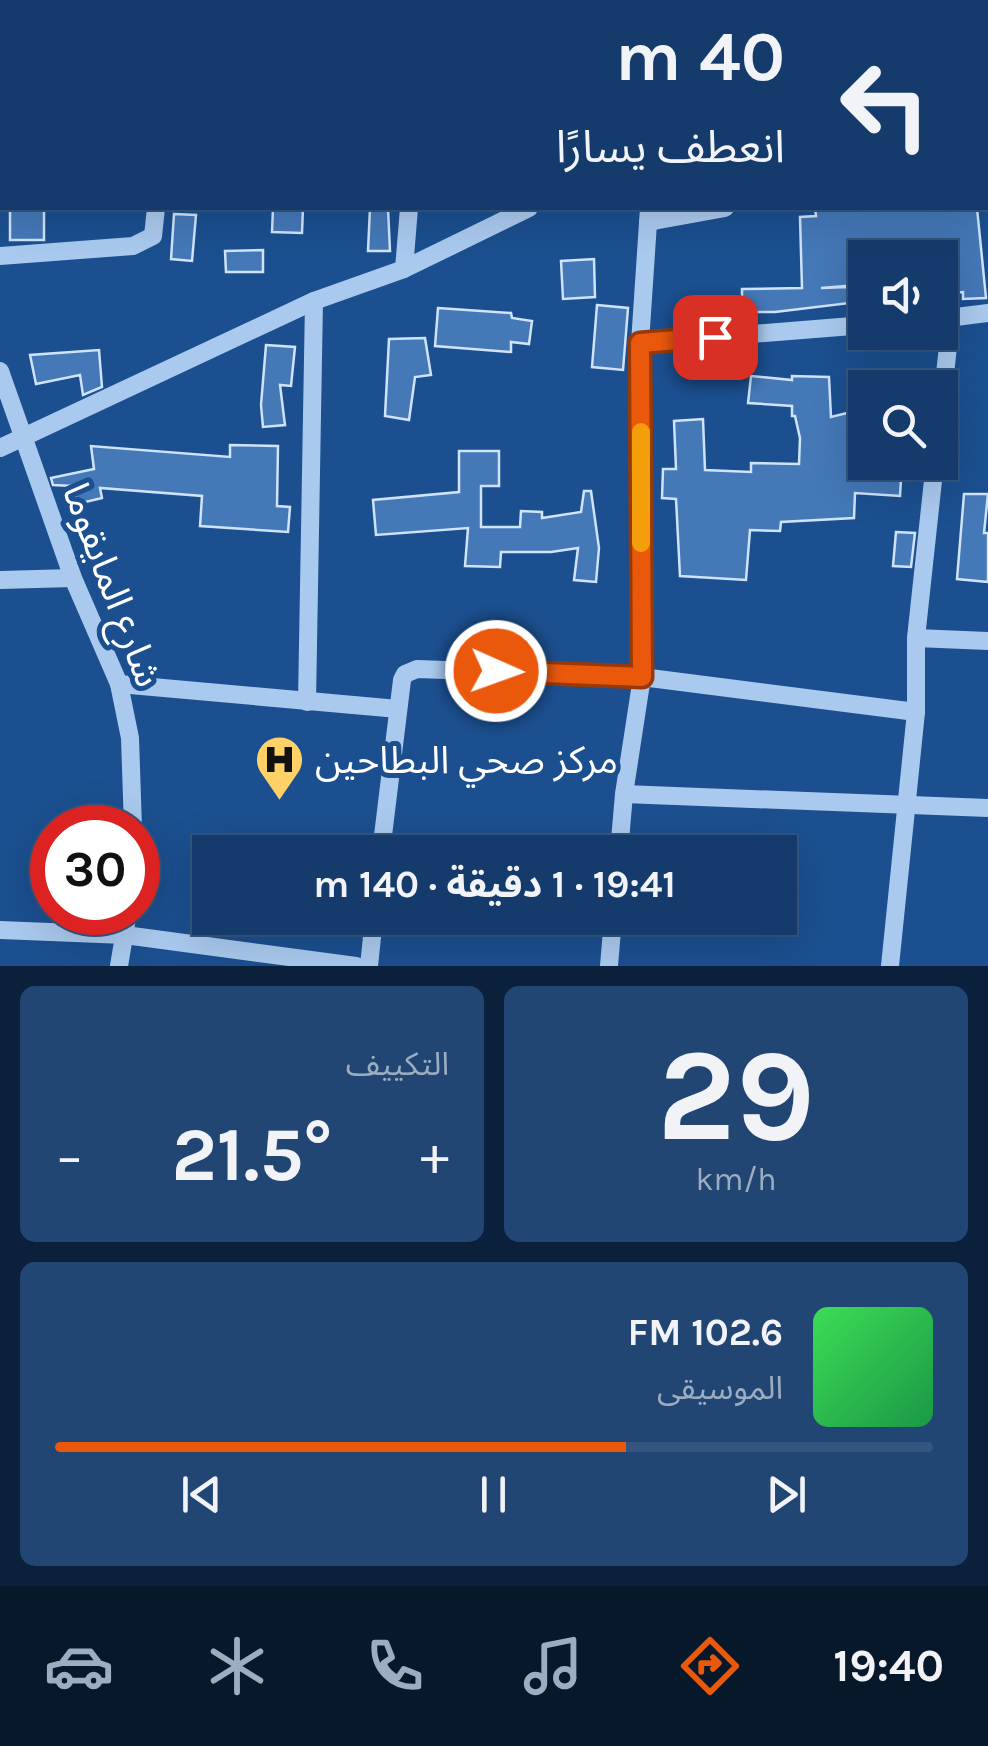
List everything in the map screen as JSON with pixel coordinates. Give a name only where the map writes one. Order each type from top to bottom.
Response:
[{"type":"street","points":[[0,256],[133,246],[154,236],[156,210]]},
{"type":"street","points":[[404,269],[409,210]]},
{"type":"street","points":[[0,448],[314,302],[404,269],[525,210]]},
{"type":"street","points":[[620,835],[642,677],[640,343],[648,215],[703,210]]},
{"type":"street","points":[[308,702],[314,302]]},
{"type":"street","points":[[958,317],[988,313]]},
{"type":"street","points":[[640,343],[848,326]]},
{"type":"street","name":"شارع المايقوما","points":[[0,371],[73,578],[119,684],[130,738],[132,805]]},
{"type":"street","points":[[890,966],[916,712],[916,638],[934,480]]},
{"type":"street","points":[[0,580],[73,578]]},
{"type":"street","points":[[916,638],[988,641]]},
{"type":"street","points":[[384,835],[405,674],[423,668],[642,677],[916,712]]},
{"type":"street","points":[[119,684],[398,710]]},
{"type":"street","points":[[624,794],[988,808]]},
{"type":"street","points":[[0,930],[30,931]]},
{"type":"street","points":[[118,966],[124,935],[356,966]]},
{"type":"street","points":[[368,966],[372,935]]},
{"type":"street","points":[[610,966],[613,935]]},
{"type":"building","points":[[10,210],[44,210],[44,240],[10,240]]},
{"type":"building","points":[[273,210],[303,210],[302,233],[272,232]]},
{"type":"building","points":[[370,210],[388,210],[390,251],[368,251]]},
{"type":"building","points":[[815,210],[977,210],[986,298],[963,299],[963,292],[958,292],[958,240],[848,240],[848,286],[821,288],[848,287],[848,303],[742,312],[742,289],[802,288],[800,217],[816,216]]},
{"type":"building","points":[[174,214],[196,215],[192,261],[171,259]]},
{"type":"building","points":[[263,250],[263,272],[226,272],[225,251]]},
{"type":"building","points":[[594,259],[595,297],[563,299],[561,261]]},
{"type":"building","points":[[597,305],[628,308],[623,370],[592,367]]},
{"type":"building","points":[[438,308],[511,313],[512,318],[532,321],[529,344],[511,342],[511,352],[435,346]]},
{"type":"building","points":[[425,338],[431,375],[415,377],[409,420],[385,416],[389,339]]},
{"type":"building","points":[[266,345],[295,347],[291,386],[280,385],[285,425],[263,427]]},
{"type":"building","points":[[99,350],[102,387],[83,395],[80,375],[36,384],[30,355]]},
{"type":"building","points":[[751,376],[792,380],[792,376],[829,377],[831,417],[848,413],[848,480],[901,480],[900,496],[855,493],[854,518],[781,522],[780,531],[750,530],[746,580],[680,576],[676,499],[662,498],[663,469],[676,469],[674,421],[703,419],[705,470],[751,472],[751,463],[799,464],[800,438],[792,406],[748,403]]},
{"type":"building","points":[[230,445],[278,446],[277,506],[290,507],[288,532],[200,526],[202,496],[100,488],[102,498],[77,504],[73,486],[53,485],[51,478],[94,469],[91,446],[230,457]]},
{"type":"building","points":[[459,451],[499,451],[499,486],[481,486],[481,527],[520,527],[521,511],[542,512],[542,518],[581,512],[584,491],[591,491],[599,548],[596,582],[574,580],[578,548],[501,552],[500,567],[465,566],[468,528],[376,535],[373,500],[459,492]]},
{"type":"building","points":[[964,494],[988,494],[984,533],[988,533],[988,582],[957,579]]},
{"type":"building","points":[[896,532],[915,533],[911,567],[893,566]]},
{"type":"slow traffic","points":[[641,432],[641,543]]},
{"type":"place","name":"مركز صحي البطاحين","points":[[280,802]]},
{"type":"route","points":[[496,671],[642,677],[640,343],[715,337]]}]
